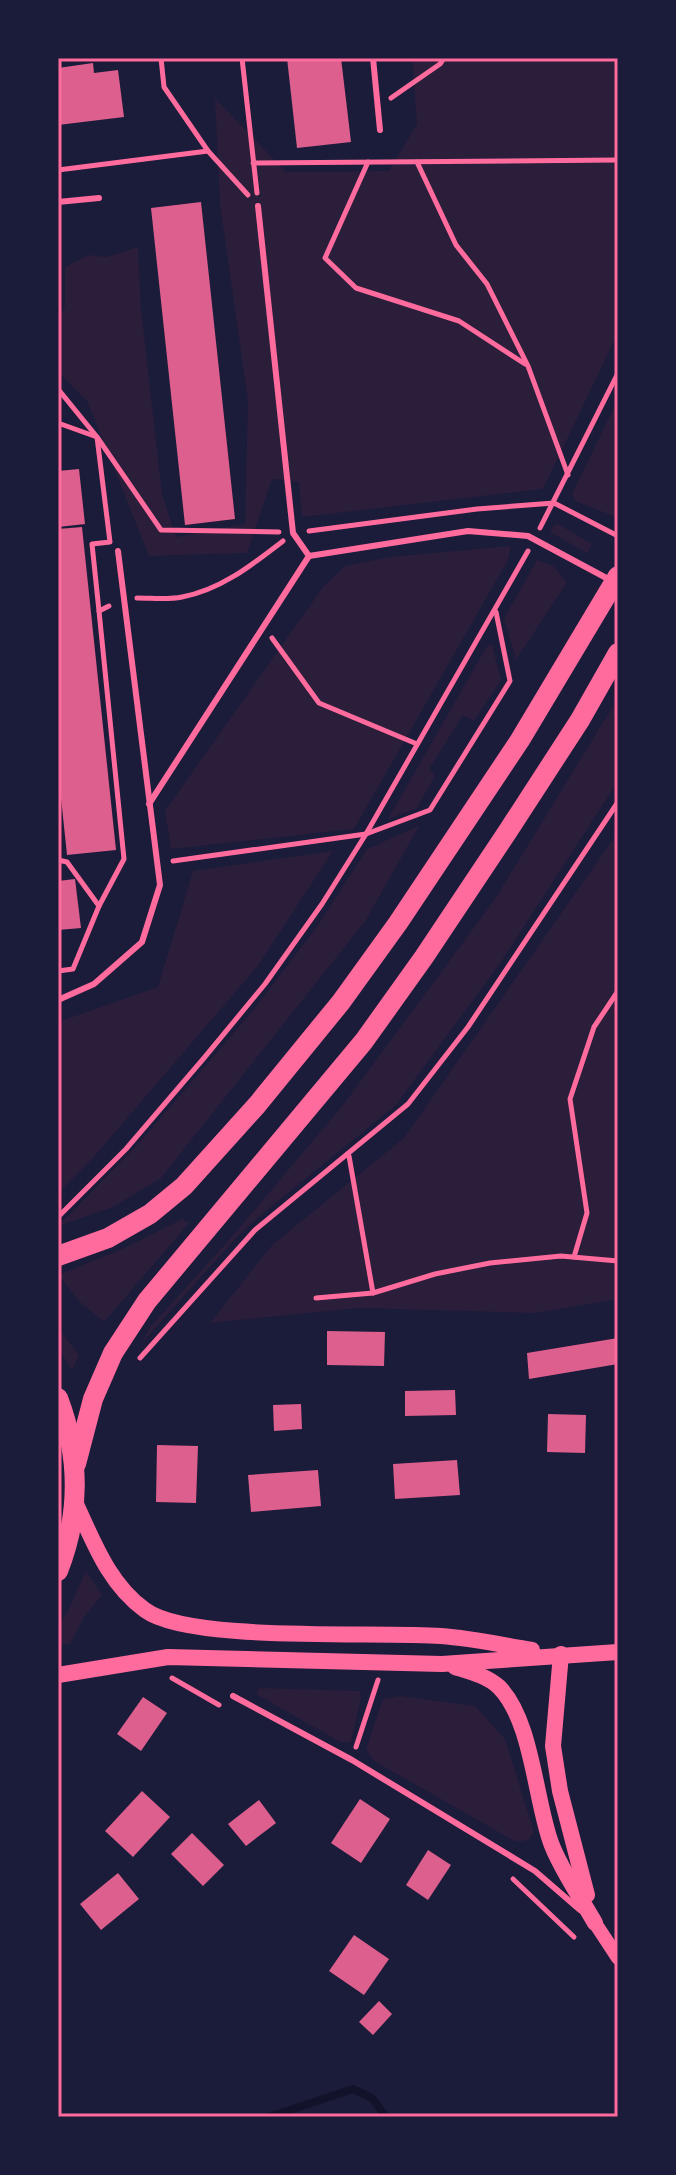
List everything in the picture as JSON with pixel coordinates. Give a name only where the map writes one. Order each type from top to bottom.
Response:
[{"type":"main road","points":[[58,1256],[108,1238],[150,1214],[184,1186],[257,1105],[341,1002],[398,923],[520,740],[616,579]]},
{"type":"main road","points":[[76,1464],[93,1399],[108,1365],[147,1301],[364,1041],[508,831],[580,720],[618,653]]},
{"type":"main road","points":[[58,1398],[69,1426],[76,1464],[76,1504],[68,1547],[58,1571]]},
{"type":"main road","points":[[76,1504],[102,1562],[124,1591],[147,1612],[173,1622],[231,1630],[443,1636],[561,1654]]},
{"type":"main road","points":[[58,1675],[168,1657],[442,1664],[618,1652]]},
{"type":"main road","points":[[561,1654],[553,1746],[560,1791],[595,1923]]},
{"type":"main road","points":[[442,1664],[478,1674],[498,1686],[512,1703],[523,1729],[552,1845],[595,1923]]},
{"type":"street","points":[[595,1923],[618,1958]]},
{"type":"lane","points":[[373,58],[380,130]]},
{"type":"lane","points":[[58,202],[99,198]]},
{"type":"lane","points":[[258,206],[293,533],[309,556]]},
{"type":"lane","points":[[149,804],[309,556],[468,531],[535,538],[616,579]]},
{"type":"lane","points":[[58,1000],[94,984],[142,942],[160,885],[118,551]]},
{"type":"lane","points":[[233,1696],[352,1760],[535,1871],[595,1923]]},
{"type":"path","points":[[242,58],[258,206]]},
{"type":"path","points":[[378,108],[444,58]]},
{"type":"path","points":[[164,60],[164,87],[208,151],[258,206]]},
{"type":"path","points":[[58,170],[208,151]]},
{"type":"path","points":[[253,163],[618,160]]},
{"type":"path","points":[[368,162],[325,258],[356,288],[459,321],[528,366]]},
{"type":"path","points":[[417,162],[456,245],[487,284],[528,366],[568,475]]},
{"type":"path","points":[[58,1217],[126,1149],[265,984],[322,904],[496,611],[618,373]]},
{"type":"path","points":[[58,389],[97,437],[161,530],[293,533],[477,509],[554,503],[618,536]]},
{"type":"path","points":[[58,423],[97,437]]},
{"type":"path","points":[[58,971],[73,969],[99,906],[124,859],[92,544],[110,542],[97,437]]},
{"type":"path","points":[[99,611],[124,597],[181,598],[210,589],[249,567],[293,533]]},
{"type":"path","points":[[157,863],[366,834],[430,810],[510,681],[496,611]]},
{"type":"path","points":[[263,627],[319,703],[417,744]]},
{"type":"path","points":[[134,1365],[255,1230],[349,1156],[408,1104],[468,1027],[618,802]]},
{"type":"path","points":[[58,860],[67,862],[99,906]]},
{"type":"path","points":[[574,1257],[587,1213],[570,1099],[594,1027],[618,991]]},
{"type":"path","points":[[349,1156],[373,1293]]},
{"type":"path","points":[[316,1298],[373,1293],[435,1274],[490,1263],[561,1256],[618,1261]]},
{"type":"path","points":[[352,1760],[379,1679]]},
{"type":"shaded area","points":[[412,58],[618,58],[618,333],[543,489],[302,517],[299,482],[272,479],[247,553],[149,556],[87,401],[58,372],[58,320],[65,306],[65,267],[88,255],[106,257],[138,247],[141,309],[162,494],[176,537],[245,524],[248,401],[220,204],[215,98],[286,172],[389,171],[417,124]]},
{"type":"shaded area","points":[[618,399],[616,517],[575,501],[572,494]]},
{"type":"shaded area","points":[[558,524],[592,544],[587,553],[550,532]]},
{"type":"shaded area","points":[[511,546],[508,560],[354,829],[171,849],[165,811],[323,587],[345,566],[390,557]]},
{"type":"shaded area","points":[[537,560],[553,566],[567,582],[516,660],[504,618]]},
{"type":"shaded area","points":[[492,644],[501,680],[474,721],[463,715],[429,769],[435,776],[416,809],[388,819],[487,646]]},
{"type":"shaded area","points":[[618,698],[618,781],[501,962],[396,1105],[256,1219],[140,1345],[151,1326],[229,1240],[343,1105],[495,899]]},
{"type":"shaded area","points":[[419,826],[366,920],[161,1178],[113,1207],[58,1226],[139,1143],[255,1008],[316,928],[367,849]]},
{"type":"shaded area","points":[[618,832],[618,1299],[535,1313],[359,1308],[210,1323],[272,1245],[404,1138]]},
{"type":"shaded area","points":[[333,851],[257,967],[93,1158],[58,1193],[58,1022],[158,987],[193,871]]},
{"type":"shaded area","points":[[182,1219],[189,1223],[104,1322],[80,1302],[58,1275],[127,1247]]},
{"type":"shaded area","points":[[58,1328],[79,1355],[72,1370],[58,1348]]},
{"type":"shaded area","points":[[86,1571],[102,1595],[84,1617],[70,1644],[58,1645],[58,1625],[68,1611]]},
{"type":"shaded area","points":[[259,1688],[360,1691],[351,1742],[340,1742],[256,1694]]},
{"type":"shaded area","points":[[400,1696],[475,1706],[505,1739],[534,1832],[528,1840],[516,1842],[374,1761],[366,1749],[383,1699]]},
{"type":"building","points":[[287,58],[341,58],[351,142],[297,148]]},
{"type":"building","points":[[93,63],[94,73],[118,70],[124,117],[58,125],[58,68]]},
{"type":"building","points":[[201,202],[235,519],[185,525],[151,208]]},
{"type":"building","points":[[79,469],[85,524],[58,527],[58,471]]},
{"type":"building","points":[[82,527],[116,850],[67,855],[58,769],[58,529]]},
{"type":"building","points":[[75,879],[81,928],[58,930],[58,881]]},
{"type":"building","points":[[327,1331],[385,1332],[384,1366],[327,1365]]},
{"type":"building","points":[[618,1338],[618,1364],[529,1379],[527,1353]]},
{"type":"building","points":[[455,1390],[456,1415],[405,1416],[405,1391]]},
{"type":"building","points":[[301,1404],[302,1429],[274,1431],[273,1405]]},
{"type":"building","points":[[548,1414],[586,1415],[585,1453],[547,1452]]},
{"type":"building","points":[[157,1445],[198,1446],[196,1503],[156,1502]]},
{"type":"building","points":[[457,1460],[460,1495],[395,1499],[393,1464]]},
{"type":"building","points":[[318,1470],[321,1506],[251,1512],[248,1475]]},
{"type":"building","points":[[143,1697],[167,1713],[141,1751],[117,1734]]},
{"type":"building","points":[[142,1791],[170,1817],[133,1857],[105,1831]]},
{"type":"building","points":[[360,1799],[390,1819],[361,1863],[331,1843]]},
{"type":"building","points":[[259,1800],[276,1823],[246,1846],[228,1824]]},
{"type":"building","points":[[192,1833],[224,1865],[203,1886],[171,1854]]},
{"type":"building","points":[[428,1850],[451,1865],[428,1900],[406,1885]]},
{"type":"building","points":[[118,1873],[139,1899],[101,1930],[80,1904]]},
{"type":"building","points":[[354,1935],[389,1959],[364,1995],[329,1971]]},
{"type":"building","points":[[379,2001],[392,2014],[373,2035],[359,2022]]},
{"type":"waterway","points":[[269,2117],[353,2089],[372,2098],[386,2117]]}]
